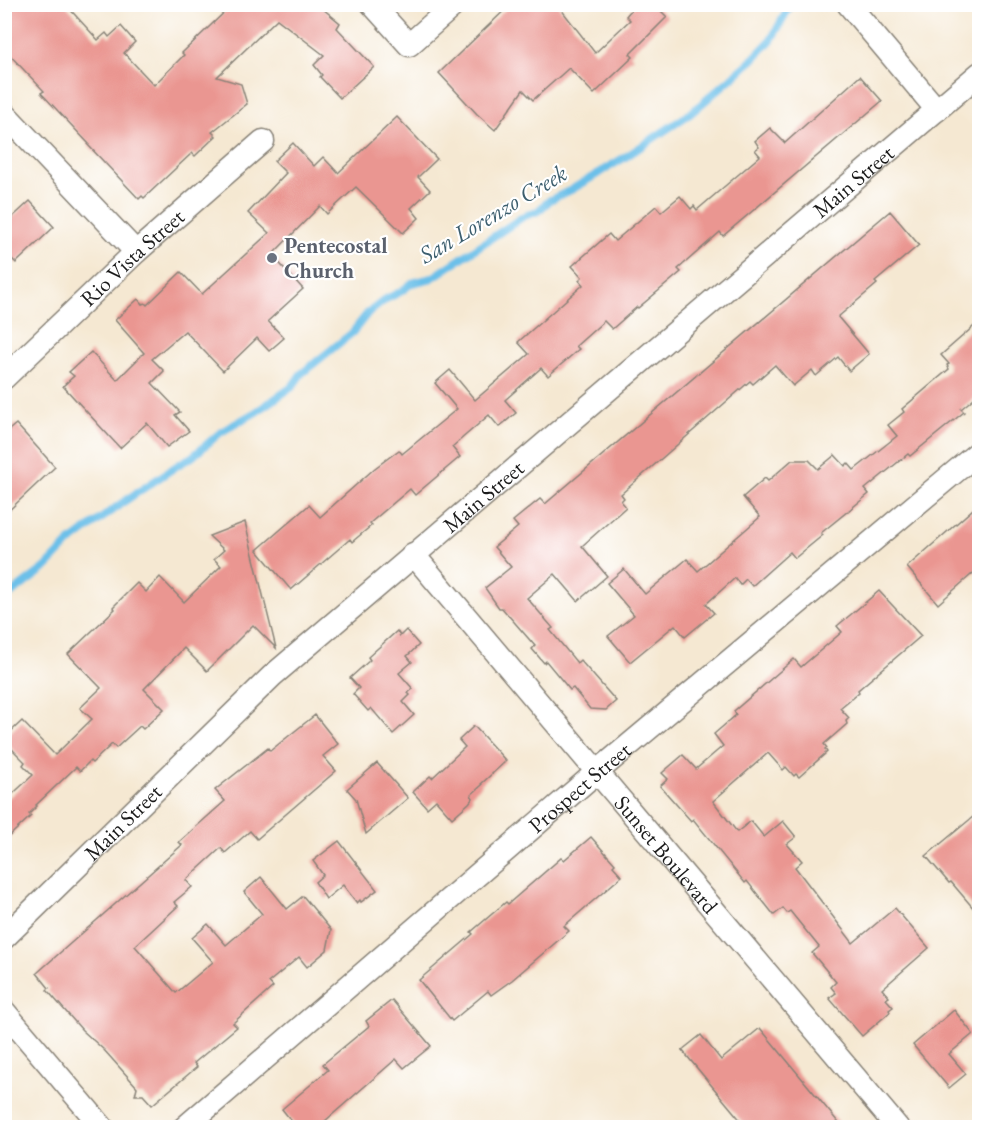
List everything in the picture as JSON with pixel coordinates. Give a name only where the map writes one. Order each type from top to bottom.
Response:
[{"type":"street","points":[[372,4],[408,45],[455,4]]},
{"type":"street","points":[[848,4],[937,110]]},
{"type":"street","name":"Main Street","points":[[4,938],[272,676],[980,73]]},
{"type":"street","points":[[4,113],[136,252]]},
{"type":"street","name":"Rio Vista Street","points":[[4,378],[136,252],[263,141]]},
{"type":"street","name":"Prospect Street","points":[[184,1128],[598,771],[980,451]]},
{"type":"street","name":"Sunset Boulevard","points":[[414,554],[898,1128]]},
{"type":"street","points":[[4,1011],[103,1128]]},
{"type":"building","points":[[4,4],[65,4],[98,40],[106,33],[109,37],[121,26],[135,42],[124,53],[154,85],[184,55],[182,53],[233,4],[317,4],[340,23],[337,28],[374,67],[340,98],[320,77],[322,75],[314,65],[324,55],[277,19],[217,77],[241,84],[247,104],[212,132],[216,136],[195,156],[192,153],[144,198],[142,196],[139,199],[41,93],[44,91],[4,49]]},
{"type":"building","points":[[511,4],[557,4],[595,53],[630,20],[626,16],[636,4],[654,4],[667,17],[630,54],[633,57],[594,94],[569,68],[533,100],[523,90],[495,130],[439,73]]},
{"type":"building","points":[[860,76],[882,101],[723,236],[720,232],[678,269],[681,272],[612,329],[604,321],[576,346],[579,349],[548,376],[541,368],[505,400],[516,413],[499,427],[489,415],[452,447],[460,457],[415,495],[410,489],[370,523],[372,525],[352,542],[350,539],[291,590],[257,550],[309,505],[320,517],[375,468],[399,450],[402,454],[457,409],[435,383],[450,370],[475,400],[529,354],[518,342],[583,285],[579,280],[582,277],[572,266],[609,234],[615,241],[656,206],[661,212],[680,196],[691,209],[694,206],[697,210],[760,156],[755,150],[759,147],[755,141],[770,128],[785,143]]},
{"type":"building","points":[[397,117],[437,159],[418,177],[430,190],[411,208],[419,218],[403,233],[356,187],[327,214],[320,206],[272,255],[303,289],[268,321],[284,338],[269,351],[257,338],[223,371],[185,331],[152,359],[164,371],[152,383],[180,412],[175,415],[189,431],[167,447],[147,423],[120,448],[63,386],[74,376],[69,372],[91,352],[117,380],[144,353],[115,320],[138,299],[142,304],[147,305],[181,272],[202,294],[269,233],[248,213],[286,173],[274,161],[293,143],[314,166],[323,157],[338,173]]},
{"type":"building","points":[[30,201],[54,227],[16,263],[4,251],[4,225]]},
{"type":"building","points":[[890,211],[919,245],[838,317],[869,354],[849,371],[838,357],[816,376],[812,370],[793,386],[775,365],[753,384],[750,381],[621,494],[624,498],[621,501],[626,507],[582,546],[607,576],[578,601],[555,574],[527,598],[553,628],[550,630],[577,663],[580,660],[616,701],[606,710],[590,709],[573,688],[570,690],[546,661],[544,663],[532,649],[535,646],[502,608],[499,608],[485,588],[511,567],[494,547],[518,527],[513,521],[540,499],[545,504]]},
{"type":"building","points":[[980,321],[980,393],[961,409],[964,412],[865,489],[869,494],[821,533],[823,535],[795,558],[790,552],[752,586],[746,579],[740,585],[735,578],[706,604],[714,613],[685,637],[675,625],[630,662],[608,636],[634,615],[607,583],[624,569],[645,594],[687,559],[698,571],[760,517],[743,497],[765,478],[768,481],[792,460],[809,460],[818,469],[835,455],[845,466],[848,463],[854,470],[897,436],[888,425],[904,412],[902,409],[949,369],[947,365],[949,364],[941,355]]},
{"type":"building","points":[[16,424],[55,467],[4,515],[4,434]]},
{"type":"building","points":[[980,503],[980,567],[938,604],[907,567]]},
{"type":"building","points":[[245,522],[276,648],[253,625],[207,671],[184,648],[144,689],[164,709],[143,729],[140,726],[116,748],[112,744],[80,771],[76,767],[36,805],[29,814],[31,816],[4,841],[4,802],[33,775],[23,765],[25,762],[4,741],[4,738],[22,721],[55,755],[92,719],[80,708],[101,688],[68,654],[115,609],[113,607],[137,583],[146,592],[160,577],[184,602],[221,566],[214,559],[224,550],[209,536]]},
{"type":"building","points":[[879,591],[921,636],[840,708],[849,718],[846,721],[847,724],[824,744],[827,752],[799,777],[796,774],[794,776],[786,767],[783,770],[768,753],[713,801],[737,832],[751,821],[764,837],[783,821],[796,837],[787,844],[802,861],[795,867],[853,943],[895,908],[929,948],[882,989],[889,997],[886,999],[893,1007],[862,1036],[829,998],[836,993],[831,987],[836,982],[812,953],[819,947],[790,911],[787,913],[783,908],[774,915],[693,819],[691,821],[660,786],[668,779],[662,773],[683,755],[696,769],[723,746],[714,734],[736,715],[734,711],[794,659],[801,667],[842,632],[837,626]]},
{"type":"building","points":[[406,630],[419,645],[407,656],[412,662],[399,673],[413,689],[403,702],[414,715],[393,734],[371,708],[368,711],[353,694],[359,688],[350,678],[370,660],[368,657],[397,631],[400,636]]},
{"type":"building","points":[[315,715],[338,744],[323,756],[336,771],[257,839],[250,831],[225,853],[221,848],[186,880],[192,887],[174,902],[178,906],[135,946],[176,993],[213,962],[192,938],[208,924],[226,945],[262,914],[244,892],[261,877],[287,909],[303,896],[331,930],[327,950],[307,967],[299,957],[269,982],[273,987],[233,1023],[237,1027],[194,1063],[197,1067],[152,1105],[143,1095],[135,1095],[137,1087],[104,1050],[82,1030],[47,990],[49,988],[37,973],[182,845],[179,842],[225,801],[215,790],[268,748],[270,751]]},
{"type":"building","points":[[474,726],[506,761],[481,784],[471,795],[473,798],[469,803],[452,818],[436,800],[427,808],[413,792],[430,776],[432,778],[465,747],[459,740]]},
{"type":"building","points":[[377,763],[408,798],[366,834],[356,799],[347,789]]},
{"type":"building","points":[[980,811],[980,916],[926,856]]},
{"type":"building","points":[[591,837],[615,864],[613,866],[622,876],[564,926],[569,931],[512,980],[491,995],[488,991],[452,1021],[419,980],[506,902],[508,904],[561,858],[564,860]]},
{"type":"building","points":[[339,841],[377,890],[361,902],[360,900],[357,903],[343,885],[326,899],[315,882],[323,875],[313,861]]},
{"type":"building","points":[[392,1000],[431,1046],[404,1068],[396,1059],[317,1128],[297,1128],[282,1109],[328,1070],[323,1064],[369,1026],[366,1021]]},
{"type":"building","points":[[954,1010],[973,1034],[949,1054],[966,1074],[949,1088],[913,1045]]},
{"type":"building","points":[[760,1028],[843,1128],[747,1128],[682,1050],[701,1035],[721,1060]]},
{"type":"waterway","name":"San Lorenzo Creek","points":[[4,599],[45,568],[69,543],[122,503],[192,457],[221,432],[256,412],[292,387],[301,374],[352,333],[367,314],[386,299],[412,283],[432,278],[524,216],[538,211],[550,200],[627,156],[691,113],[749,63],[771,40],[791,4]]},
{"type":"place","name":"Pentecostal Church","points":[[272,258]]}]
